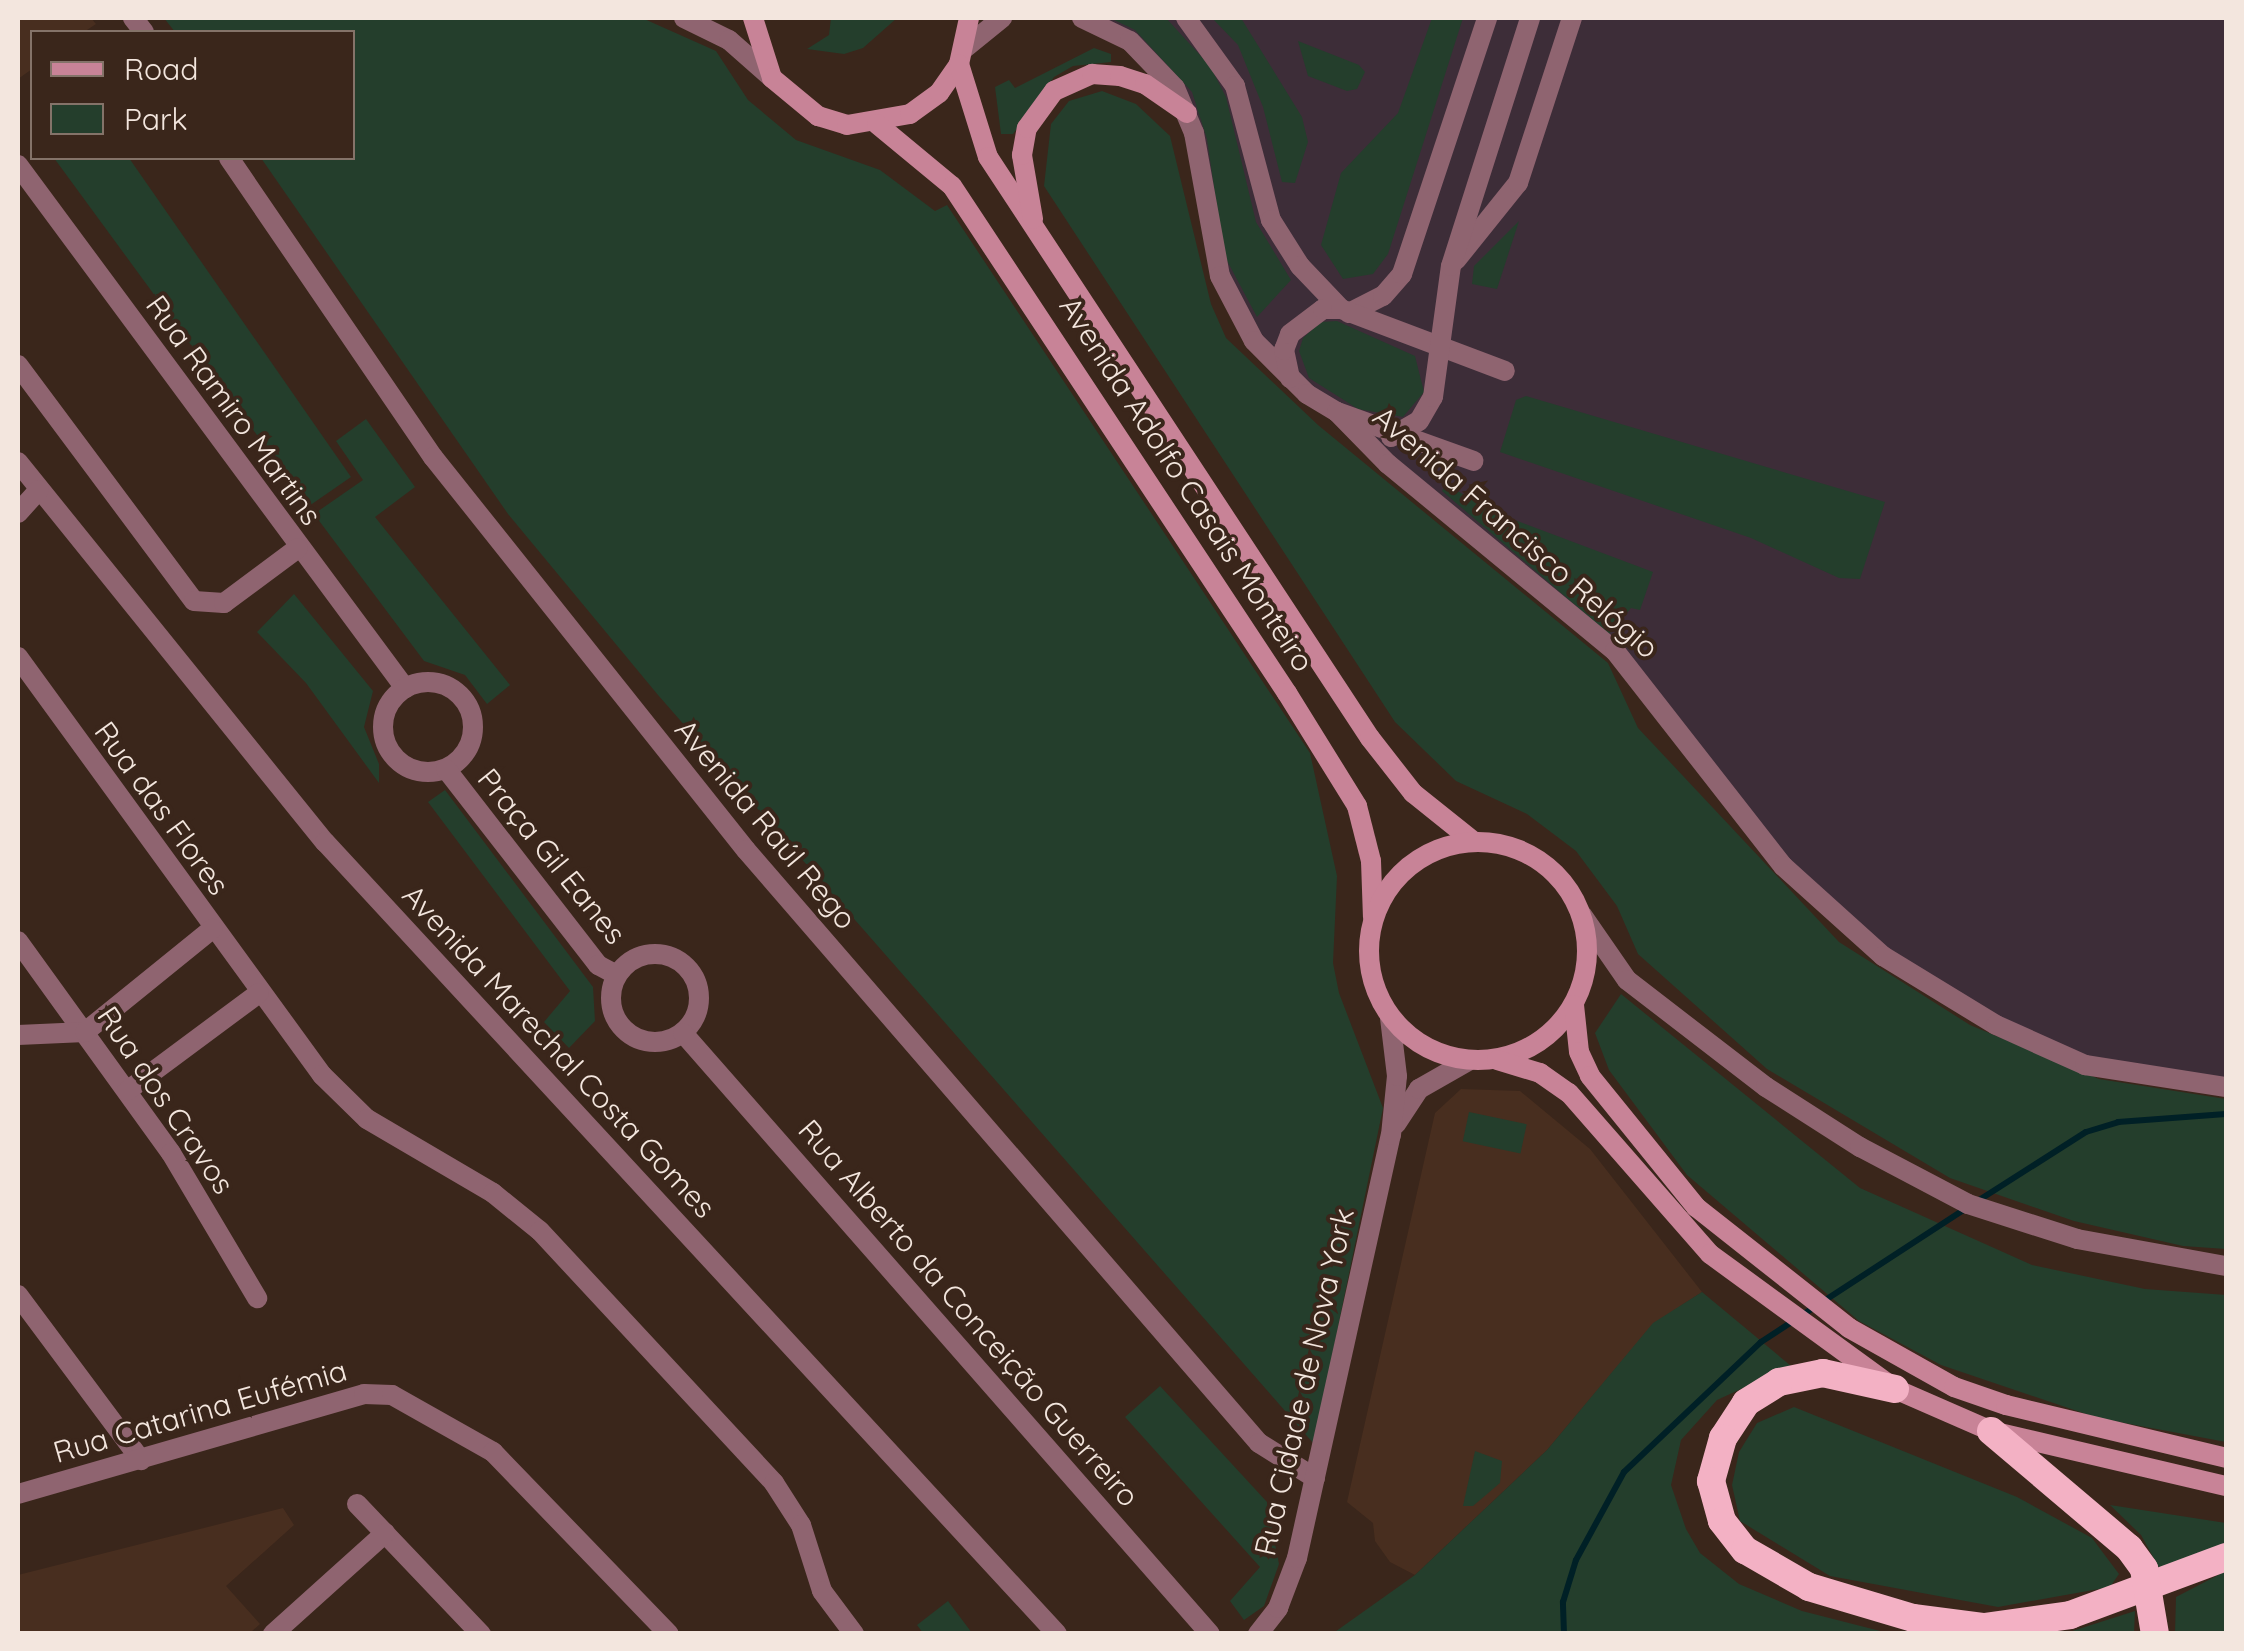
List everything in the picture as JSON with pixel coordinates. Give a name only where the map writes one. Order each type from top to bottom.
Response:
[{"type":"highway","points":[[1894,1389],[1823,1373],[1779,1382],[1746,1403],[1723,1438],[1711,1482],[1722,1522],[1745,1550],[1809,1587],[1913,1618],[1984,1627],[2070,1615],[2226,1558]]},
{"type":"highway","points":[[1991,1431],[2129,1548],[2144,1569],[2155,1634]]},
{"type":"main road","points":[[753,18],[772,78],[818,116],[876,124],[910,114],[939,93],[962,56],[969,18]]},
{"type":"main road","name":"Avenida Adolfo Casais Monteiro","points":[[962,56],[988,157],[1370,738],[1413,793],[1472,841]]},
{"type":"main road","points":[[1034,226],[1022,154],[1027,128],[1054,91],[1092,74],[1120,76],[1145,84],[1188,113]]},
{"type":"main road","name":"Avenida Adolfo Casais Monteiro","points":[[876,124],[952,186],[1315,737],[1357,806],[1371,861],[1374,917]]},
{"type":"main road","points":[[1574,1006],[1529,1048],[1497,1060],[1468,1061],[1415,1042],[1390,1018],[1371,969],[1374,917],[1388,888],[1411,864],[1472,841],[1508,844],[1540,859],[1565,884],[1582,915],[1588,950],[1574,1006],[1575,1036],[1590,1076],[1696,1207],[1748,1253],[1912,1366],[2070,1424],[2226,1458]]},
{"type":"main road","points":[[1497,1060],[1540,1073],[1570,1093],[1676,1222],[1734,1275],[1894,1389],[1991,1431],[2226,1486]]},
{"type":"street","points":[[684,18],[729,40],[772,78]]},
{"type":"street","points":[[962,56],[1002,18]]},
{"type":"street","points":[[1082,18],[1149,56],[1188,113],[1220,276],[1254,341],[1291,380],[1337,412],[1391,437],[1474,461]]},
{"type":"street","points":[[1186,18],[1235,86],[1271,220],[1300,266],[1345,311]]},
{"type":"street","points":[[1345,311],[1383,296],[1402,274],[1487,18]]},
{"type":"street","points":[[1391,437],[1428,409],[1451,266],[1530,18]]},
{"type":"street","points":[[1451,266],[1518,184],[1572,18]]},
{"type":"street","name":"Avenida Raúl Rego","points":[[230,160],[433,457],[746,850],[1259,1443],[1314,1478]]},
{"type":"street","name":"Rua Ramiro Martins","points":[[18,165],[405,688]]},
{"type":"street","points":[[1291,380],[1284,350],[1297,323],[1323,308],[1345,311],[1505,371]]},
{"type":"street","points":[[18,365],[194,601],[224,603],[298,548]]},
{"type":"street","name":"Avenida Francisco Relógio","points":[[1337,412],[1388,464],[1615,651],[1783,866],[1883,956],[1996,1025],[2085,1065],[2226,1087]]},
{"type":"street","name":"Avenida Marechal Costa Gomes","points":[[18,462],[325,842],[1057,1634]]},
{"type":"street","points":[[18,512],[39,490]]},
{"type":"street","name":"Rua das Flores","points":[[18,658],[259,994],[343,1098],[523,1215],[614,1310],[782,1494],[801,1525],[822,1591],[854,1634]]},
{"type":"street","name":"Praça Gil Eanes","points":[[419,682],[448,686],[469,706],[468,749],[446,769],[416,771],[392,754],[383,726],[394,698],[419,682]]},
{"type":"street","name":"Praça Gil Eanes","points":[[446,769],[598,965],[617,976]]},
{"type":"street","points":[[1582,915],[1627,980],[1679,1019],[1813,1117],[1968,1204],[2077,1238],[2226,1266]]},
{"type":"street","points":[[18,1034],[84,1032],[212,929]]},
{"type":"street","name":"Rua dos Cravos","points":[[18,941],[127,1092],[258,1298]]},
{"type":"street","name":"Praça Gil Eanes","points":[[651,954],[689,968],[700,1002],[682,1032],[656,1042],[626,1032],[612,1008],[617,976],[651,954]]},
{"type":"street","points":[[127,1092],[259,994]]},
{"type":"street","points":[[1390,1018],[1397,1076],[1391,1135]]},
{"type":"street","name":"Rua Alberto da Conceição Guerreiro","points":[[682,1032],[1210,1634]]},
{"type":"street","points":[[1391,1135],[1418,1089],[1468,1061]]},
{"type":"street","name":"Rua Cidade de Nova York","points":[[1258,1634],[1289,1582],[1391,1135]]},
{"type":"street","points":[[18,1294],[141,1460]]},
{"type":"street","name":"Rua Catarina Eufémia","points":[[18,1494],[364,1394],[392,1395],[493,1452],[669,1634]]},
{"type":"street","points":[[357,1504],[481,1634]]},
{"type":"street","points":[[272,1634],[385,1533]]},
{"type":"shaded area","points":[[18,18],[91,18],[96,24],[87,30],[30,30],[30,70],[18,79]]},
{"type":"shaded area","points":[[1082,18],[2226,18],[2226,1087],[2085,1065],[1883,956],[1783,866],[1636,672],[1489,549],[1240,319],[1198,154],[1149,56]]},
{"type":"shaded area","points":[[1461,1089],[1520,1091],[1590,1149],[1702,1292],[1653,1324],[1547,1450],[1415,1575],[1390,1562],[1375,1541],[1373,1523],[1347,1502],[1435,1113]]},
{"type":"shaded area","points":[[283,1508],[294,1525],[226,1586],[260,1624],[250,1633],[18,1634],[18,1575]]},
{"type":"green space","points":[[164,18],[642,18],[716,51],[748,100],[796,140],[880,170],[935,211],[947,205],[1310,753],[1337,876],[1333,963],[1339,993],[1383,1108],[1314,1444],[658,695],[508,514],[262,160],[355,160],[355,30],[173,30]]},
{"type":"green space","points":[[831,18],[897,18],[863,48],[844,54],[807,49],[829,35]]},
{"type":"green space","points":[[1110,18],[1166,18],[1210,66],[1226,97],[1256,222],[1291,280],[1257,317],[1224,255],[1207,139],[1192,92],[1135,30]]},
{"type":"green space","points":[[1212,18],[1241,18],[1302,117],[1308,142],[1295,183],[1282,182],[1263,107],[1238,45]]},
{"type":"green space","points":[[1432,18],[1463,18],[1388,254],[1373,274],[1343,279],[1321,245],[1341,173],[1398,113]]},
{"type":"green space","points":[[1298,41],[1359,65],[1365,72],[1357,89],[1347,91],[1308,76]]},
{"type":"green space","points":[[1094,48],[1111,54],[1111,62],[1073,66],[1054,77],[1013,134],[1001,134],[995,87],[1009,80],[1015,88]]},
{"type":"green space","points":[[1102,91],[1136,104],[1170,136],[1211,304],[1226,338],[1318,425],[1608,663],[1638,728],[1839,942],[1970,1025],[2099,1079],[2226,1099],[2226,1249],[2183,1246],[2074,1221],[1950,1178],[1767,1069],[1638,954],[1617,906],[1576,851],[1527,814],[1456,781],[1395,722],[1044,186],[1051,124],[1069,101]]},
{"type":"green space","points":[[55,160],[130,160],[351,477],[309,506]]},
{"type":"green space","points":[[1519,221],[1497,289],[1472,284],[1474,266]]},
{"type":"green space","points":[[1337,321],[1415,356],[1424,392],[1403,417],[1358,409],[1309,378],[1299,351],[1303,338],[1321,322]]},
{"type":"green space","points":[[1526,396],[1885,502],[1860,579],[1839,578],[1751,538],[1500,452],[1516,400]]},
{"type":"green space","points":[[366,419],[415,487],[375,517],[510,685],[487,704],[465,675],[424,661],[314,514],[363,480],[336,441]]},
{"type":"green space","points":[[1446,484],[1491,511],[1653,572],[1640,610],[1631,608],[1609,634],[1442,491]]},
{"type":"green space","points":[[294,594],[373,691],[364,727],[379,764],[379,783],[306,683],[257,632]]},
{"type":"green space","points":[[445,790],[593,987],[595,1021],[569,1048],[544,1022],[570,991],[428,802]]},
{"type":"green space","points":[[1621,994],[1860,1188],[2032,1265],[2145,1289],[2226,1295],[2226,1442],[2098,1418],[1941,1365],[1859,1321],[1687,1175],[1609,1070],[1595,1033]]},
{"type":"green space","points":[[1469,1112],[1527,1124],[1520,1154],[1463,1141]]},
{"type":"green space","points":[[1702,1292],[1791,1366],[1717,1400],[1681,1440],[1671,1485],[1686,1529],[1700,1553],[1739,1584],[1802,1611],[1888,1633],[1332,1634],[1415,1575],[1547,1450],[1653,1323]]},
{"type":"green space","points":[[1160,1386],[1267,1502],[1279,1564],[1264,1606],[1244,1620],[1230,1601],[1260,1567],[1125,1417]]},
{"type":"green space","points":[[1794,1407],[2017,1497],[2092,1538],[2119,1574],[2110,1587],[1998,1607],[1830,1576],[1740,1521],[1732,1485],[1739,1452],[1757,1423]]},
{"type":"green space","points":[[1475,1451],[1502,1461],[1500,1483],[1473,1506],[1463,1506]]},
{"type":"green space","points":[[2110,1505],[2226,1523],[2226,1543],[2163,1575],[2141,1535]]},
{"type":"green space","points":[[2226,1571],[2226,1633],[2175,1634],[2176,1597]]},
{"type":"green space","points":[[948,1601],[972,1633],[923,1633],[917,1625]]},
{"type":"green space","points":[[2135,1611],[2134,1633],[2066,1633]]},
{"type":"waterway","points":[[1976,1202],[2086,1132],[2118,1122],[2226,1114]]},
{"type":"waterway","points":[[1564,1634],[1563,1602],[1576,1560],[1624,1472],[1761,1342],[1965,1209]]}]
